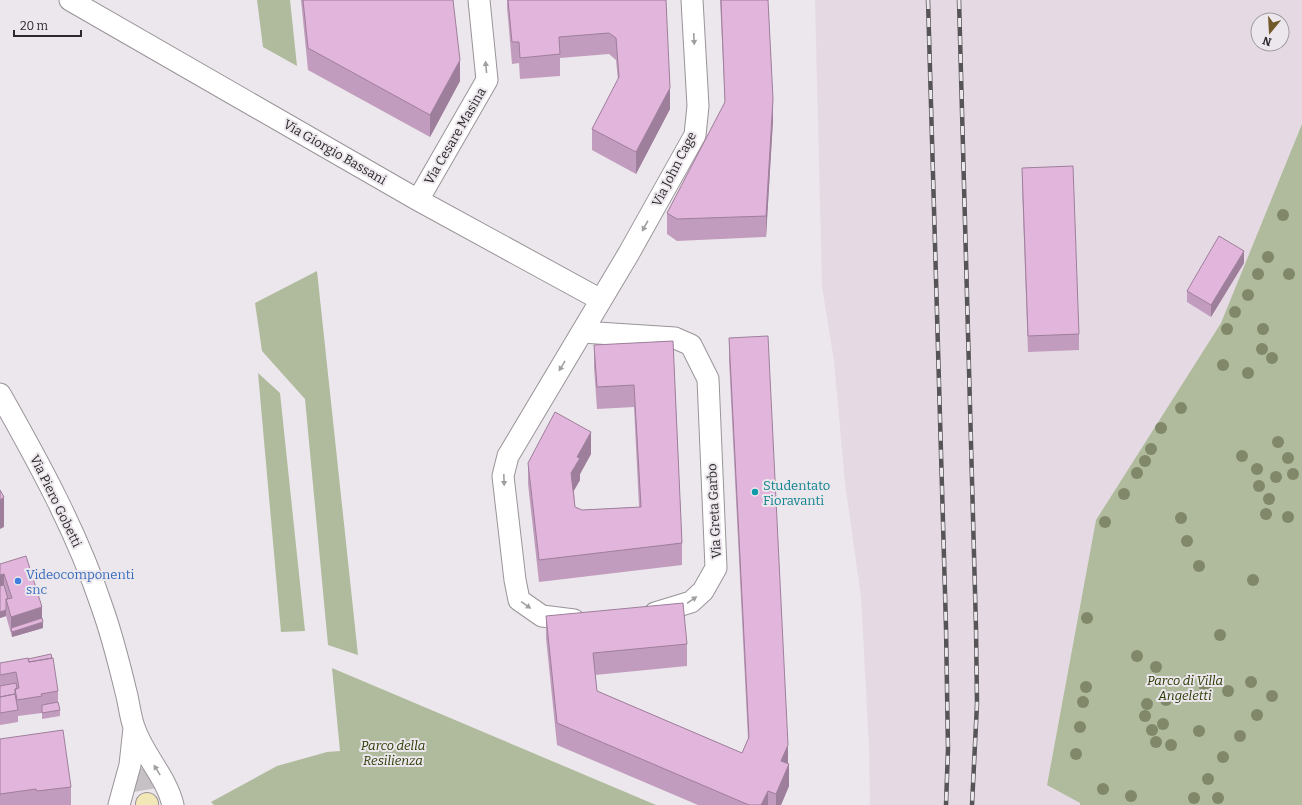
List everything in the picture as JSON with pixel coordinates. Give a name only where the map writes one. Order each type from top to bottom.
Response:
[{"type":"street","name":"Via Giorgio Bassani","points":[[70,0],[418,200],[601,300]]},
{"type":"street","name":"Via Cesare Masina","points":[[418,200],[487,80],[479,0]]},
{"type":"street","name":"Via John Cage","points":[[601,300],[695,135],[698,106],[692,0]]},
{"type":"street","points":[[592,619],[576,620],[542,616],[519,600],[515,580],[503,476],[508,456],[601,300]]},
{"type":"street","name":"Via Greta Garbo","points":[[582,332],[675,338],[691,345],[708,379],[716,568],[703,591],[691,602],[660,613],[637,615]]},
{"type":"street","name":"Via Piero Gobetti","points":[[0,394],[6,419],[54,492],[92,579],[113,644],[134,727],[146,752],[167,786],[173,805]]},
{"type":"street","name":"Via Piero Gobetti","points":[[119,805],[130,765],[134,727]]},
{"type":"shaded area","points":[[815,0],[1302,0],[1302,124],[1221,323],[1096,520],[1047,784],[1080,803],[1080,805],[870,805],[869,748],[861,597],[845,483],[834,361],[822,287]]},
{"type":"green space","points":[[257,0],[290,0],[297,66],[263,47]]},
{"type":"green space","name":"Parco di Villa Angeletti","points":[[1302,124],[1302,805],[1080,805],[1080,803],[1047,785],[1096,520],[1221,323]]},
{"type":"green space","points":[[317,271],[358,655],[328,645],[305,399],[262,351],[255,303]]},
{"type":"green space","points":[[258,373],[280,393],[305,631],[281,632]]},
{"type":"green space","name":"Parco della Resilienza","points":[[332,668],[656,805],[214,805],[211,802],[277,766],[327,752],[340,751]]},
{"type":"building","points":[[303,0],[453,0],[460,60],[430,115],[308,48]]},
{"type":"building","points":[[508,0],[666,0],[670,88],[636,152],[592,129],[619,77],[616,38],[609,33],[559,37],[560,54],[520,58],[519,42],[512,42]]},
{"type":"building","points":[[721,0],[768,0],[773,99],[766,216],[677,219],[667,213],[725,102]]},
{"type":"building","points":[[1073,166],[1079,334],[1028,336],[1022,168]]},
{"type":"building","points":[[1219,236],[1244,251],[1211,305],[1187,291]]},
{"type":"building","name":"Studentato Fioravanti","points":[[768,336],[788,745],[781,761],[789,764],[776,794],[768,791],[761,805],[749,805],[557,723],[546,616],[683,603],[687,644],[593,653],[597,691],[742,753],[749,737],[729,338]]},
{"type":"building","points":[[673,341],[682,543],[539,560],[528,463],[555,412],[591,432],[577,457],[580,458],[571,473],[575,507],[582,510],[641,507],[634,385],[597,387],[594,345]]},
{"type":"building","points":[[0,490],[4,497],[0,500]]},
{"type":"building","points":[[26,556],[42,607],[11,617],[6,599],[12,598],[4,574],[0,575],[0,564]]},
{"type":"building","points":[[4,585],[8,599],[6,599],[6,610],[0,612],[0,586]]},
{"type":"building","points":[[42,618],[43,622],[12,632],[11,628]]},
{"type":"building","points":[[51,654],[52,658],[29,662],[28,659]]},
{"type":"building","points":[[28,658],[29,662],[53,658],[58,691],[41,694],[42,696],[17,700],[15,689],[19,688],[16,672],[0,675],[0,663]]},
{"type":"building","points":[[16,683],[17,689],[15,689],[15,694],[0,697],[0,686]]},
{"type":"building","points":[[15,694],[18,710],[0,713],[0,697]]},
{"type":"building","points":[[58,702],[60,710],[42,713],[42,705]]},
{"type":"building","points":[[63,730],[71,787],[37,791],[36,789],[0,794],[0,739]]},
{"type":"tunnel","points":[[135,736],[147,804]]},
{"type":"railway","points":[[928,0],[946,627],[948,749],[946,805]]},
{"type":"railway","points":[[959,0],[976,628],[977,704],[972,805]]},
{"type":"place","name":"Studentato Fioravanti","points":[[755,492]]},
{"type":"place","name":"Videocomponenti snc","points":[[18,581]]}]
